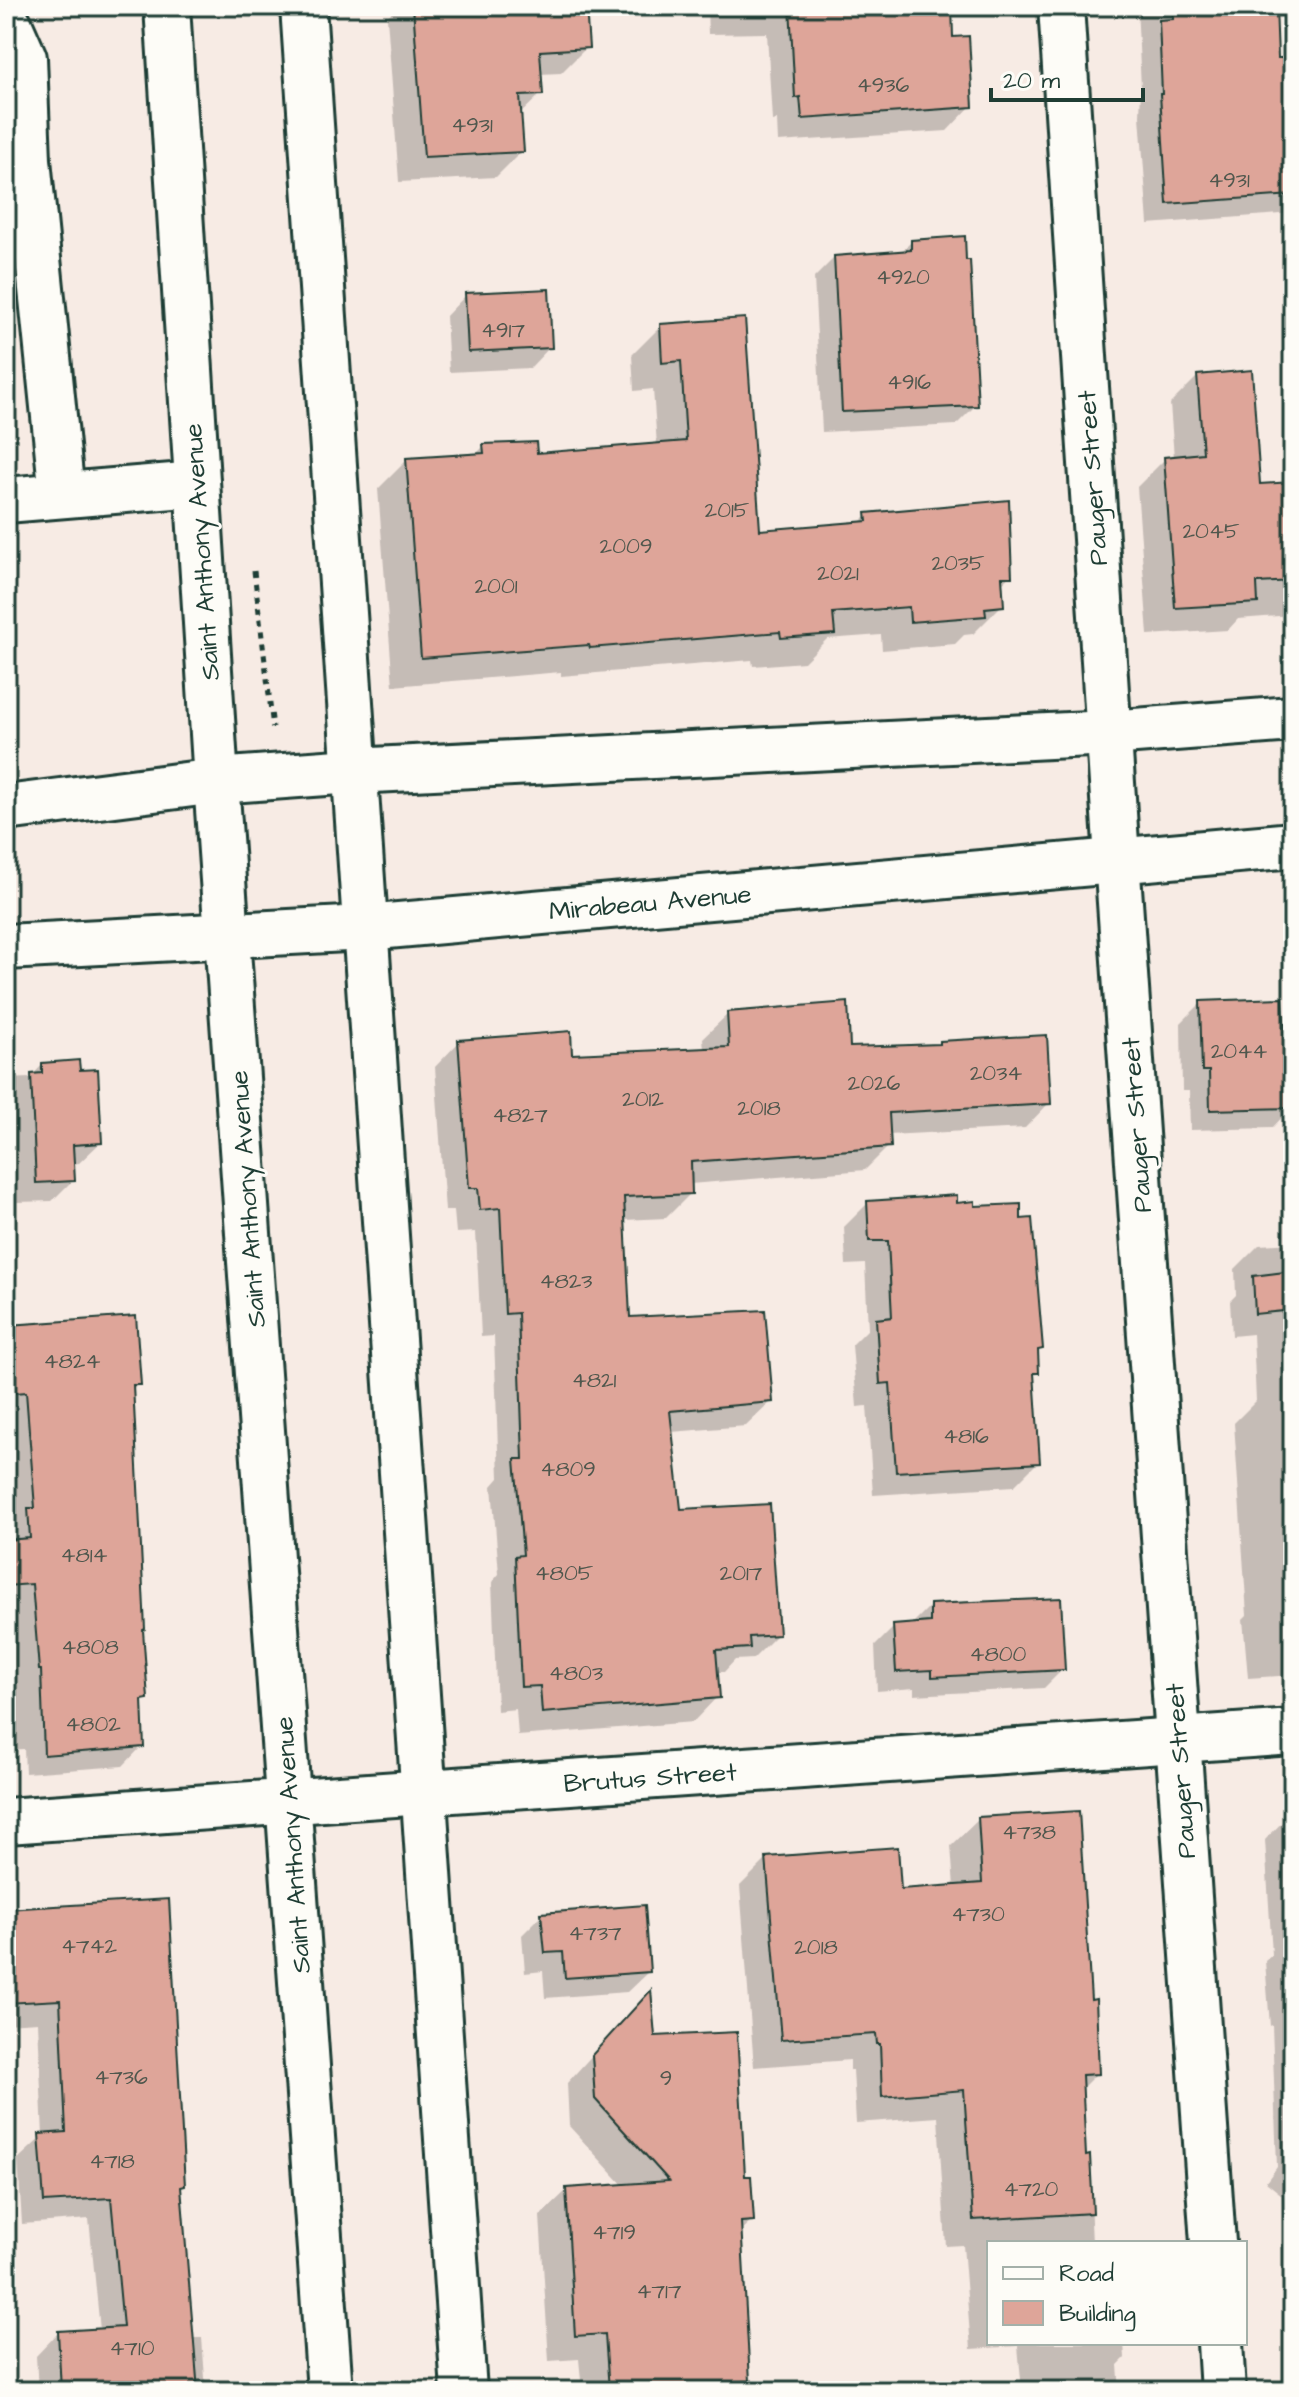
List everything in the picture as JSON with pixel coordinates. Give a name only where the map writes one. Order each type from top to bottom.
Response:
[{"type":"street","name":"Saint Anthony Avenue","points":[[167,6],[216,781],[330,2391]]},
{"type":"street","points":[[303,6],[464,2391]]},
{"type":"street","name":"Pauger Street","points":[[1061,6],[1213,2241]]},
{"type":"street","points":[[6,23],[24,58],[28,160],[62,495]]},
{"type":"street","points":[[6,500],[197,484]]},
{"type":"street","points":[[6,808],[216,781],[353,771],[1109,733],[1293,719]]},
{"type":"street","name":"Mirabeau Avenue","points":[[6,947],[365,928],[1293,845]]},
{"type":"street","name":"Brutus Street","points":[[6,1821],[1293,1732]]},
{"type":"street","points":[[1220,2345],[1223,2391]]},
{"type":"building","points":[[413,6],[586,6],[589,48],[540,51],[543,95],[520,96],[524,152],[424,157]]},
{"type":"building","points":[[790,6],[952,6],[953,37],[969,36],[973,107],[802,119],[800,97],[795,98]]},
{"type":"building","points":[[1172,6],[1276,6],[1278,58],[1289,58],[1293,195],[1167,204],[1159,20],[1173,19]]},
{"type":"building","points":[[965,236],[966,260],[970,260],[978,406],[842,412],[834,256],[911,250],[911,240]]},
{"type":"building","points":[[549,289],[552,348],[468,352],[465,293]]},
{"type":"building","points":[[745,318],[760,530],[867,521],[866,513],[1009,500],[1012,577],[1002,577],[1004,606],[985,608],[986,616],[910,622],[909,607],[833,613],[835,634],[781,638],[780,632],[421,658],[406,458],[484,453],[483,444],[536,442],[537,453],[686,441],[681,361],[662,363],[660,324]]},
{"type":"building","points":[[1252,370],[1260,484],[1293,482],[1293,581],[1257,583],[1258,603],[1175,608],[1164,457],[1203,453],[1197,375]]},
{"type":"building","points":[[1283,998],[1286,1061],[1293,1061],[1293,1108],[1210,1110],[1209,1071],[1202,1071],[1200,1001]]},
{"type":"building","points":[[848,1002],[850,1047],[940,1044],[940,1041],[1047,1035],[1051,1104],[889,1113],[891,1147],[691,1162],[692,1194],[624,1197],[630,1317],[765,1310],[773,1402],[670,1411],[681,1509],[770,1504],[779,1635],[749,1637],[750,1648],[716,1650],[720,1698],[542,1713],[540,1686],[521,1687],[515,1556],[523,1555],[515,1459],[523,1459],[518,1313],[505,1314],[500,1208],[480,1210],[478,1188],[469,1188],[458,1040],[571,1031],[572,1054],[729,1047],[727,1012]]},
{"type":"building","points":[[79,1060],[80,1070],[98,1069],[102,1143],[73,1145],[75,1181],[36,1183],[31,1074],[42,1073],[42,1063]]},
{"type":"building","points":[[957,1195],[957,1203],[975,1201],[975,1206],[1021,1204],[1021,1219],[1032,1218],[1043,1349],[1038,1350],[1039,1373],[1034,1373],[1040,1463],[896,1472],[890,1383],[880,1384],[876,1319],[892,1317],[888,1241],[869,1241],[867,1201]]},
{"type":"building","points":[[1293,1271],[1293,1310],[1255,1314],[1253,1276]]},
{"type":"building","points":[[136,1316],[141,1385],[133,1385],[148,1699],[142,1700],[144,1747],[44,1755],[41,1670],[32,1584],[6,1586],[6,1540],[30,1538],[28,1508],[35,1508],[26,1392],[15,1393],[14,1386],[6,1386],[6,1335],[10,1334],[9,1325]]},
{"type":"building","points":[[1061,1598],[1065,1670],[932,1677],[932,1670],[896,1672],[893,1625],[930,1622],[930,1604]]},
{"type":"building","points":[[1079,1811],[1091,2000],[1096,1999],[1099,2074],[1082,2075],[1086,2156],[1090,2155],[1093,2213],[973,2220],[964,2090],[882,2097],[880,2044],[877,2044],[876,2034],[781,2040],[766,1857],[898,1847],[901,1889],[982,1883],[978,1817]]},
{"type":"building","points":[[169,1899],[185,2186],[181,2187],[198,2391],[61,2391],[58,2331],[123,2327],[111,2198],[44,2202],[39,2134],[66,2132],[60,2000],[6,2003],[6,1909]]},
{"type":"building","points":[[645,1905],[650,1972],[565,1978],[563,1952],[545,1953],[541,1913]]},
{"type":"building","points":[[651,1990],[655,2036],[737,2032],[745,2176],[751,2176],[754,2221],[741,2222],[750,2381],[609,2390],[605,2334],[575,2336],[566,2188],[669,2181],[595,2099],[592,2055]]}]
